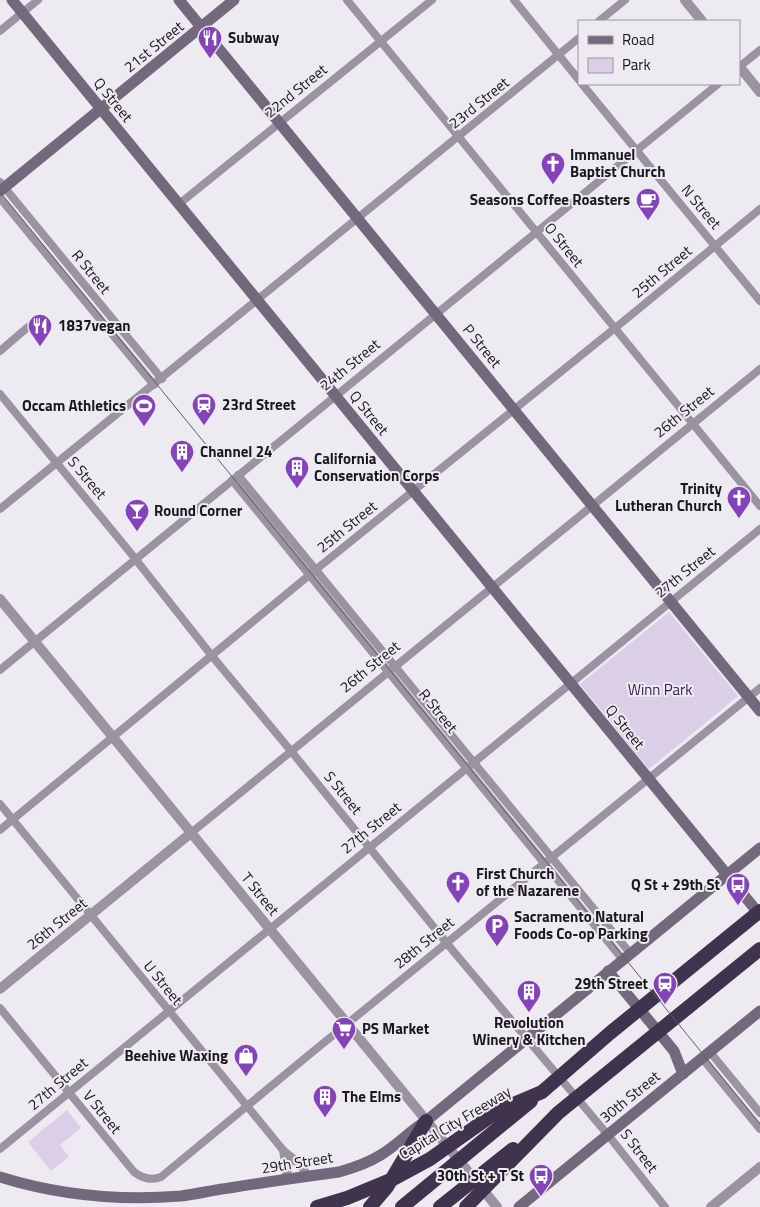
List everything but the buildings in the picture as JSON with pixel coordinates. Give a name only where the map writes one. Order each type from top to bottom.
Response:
[{"type":"highway","name":"Capital City Freeway","points":[[322,1206],[368,1190],[417,1166],[488,1118],[509,1106],[542,1092],[760,911]]},
{"type":"highway","points":[[440,1207],[760,949]]},
{"type":"highway","points":[[402,1207],[542,1092]]},
{"type":"highway","points":[[466,1207],[558,1113]]},
{"type":"highway","points":[[370,1207],[387,1187],[426,1121]]},
{"type":"main road","name":"Q Street","points":[[12,0],[760,915]]},
{"type":"main road","name":"P Street","points":[[179,0],[760,712]]},
{"type":"main road","name":"21st Street","points":[[1,190],[234,0]]},
{"type":"main road","name":"29th Street","points":[[0,1177],[67,1193],[125,1197],[181,1196],[339,1172],[362,1164],[381,1155],[411,1130],[426,1121],[760,848]]},
{"type":"main road","points":[[608,972],[674,1052],[683,1074]]},
{"type":"main road","name":"30th Street","points":[[519,1207],[760,1011]]},
{"type":"street","points":[[0,31],[38,0]]},
{"type":"street","name":"O Street","points":[[346,0],[760,506]]},
{"type":"street","name":"22nd Street","points":[[178,204],[432,0]]},
{"type":"street","points":[[514,0],[578,79]]},
{"type":"street","points":[[600,20],[625,0]]},
{"type":"street","points":[[684,0],[701,20]]},
{"type":"street","name":"23rd Street","points":[[0,509],[578,39]]},
{"type":"street","points":[[740,66],[760,50]]},
{"type":"street","points":[[740,68],[760,92]]},
{"type":"street","name":"N Street","points":[[583,85],[760,301]]},
{"type":"street","name":"24th Street","points":[[0,670],[717,85]]},
{"type":"street","name":"R Street","points":[[1,190],[162,379]]},
{"type":"street","name":"R Street","points":[[1,190],[154,385]]},
{"type":"street","name":"25th Street","points":[[0,830],[760,209]]},
{"type":"street","points":[[0,351],[28,328]]},
{"type":"street","name":"26th Street","points":[[0,990],[760,370]]},
{"type":"street","name":"S Street","points":[[0,394],[212,656],[446,942],[608,1135],[665,1207]]},
{"type":"street","name":"R Street","points":[[238,474],[552,858],[626,956]]},
{"type":"street","name":"R Street","points":[[232,480],[543,863],[626,956]]},
{"type":"street","name":"27th Street","points":[[0,1149],[760,529]]},
{"type":"street","name":"T Street","points":[[0,600],[497,1207]]},
{"type":"street","name":"28th Street","points":[[150,1179],[164,1175],[446,942],[760,688]]},
{"type":"street","name":"U Street","points":[[0,804],[283,1150],[294,1158],[309,1176]]},
{"type":"street","name":"V Street","points":[[0,1008],[134,1172],[150,1179]]},
{"type":"street","points":[[706,1055],[760,1113]]},
{"type":"street","points":[[706,1055],[760,1129]]},
{"type":"street","points":[[280,1181],[287,1174],[289,1165],[284,1157],[283,1150]]},
{"type":"street","points":[[711,1207],[760,1167]]},
{"type":"green space","name":"Winn Park","points":[[669,612],[738,696],[649,769],[580,684]]},
{"type":"green space","points":[[67,1110],[81,1128],[60,1145],[69,1157],[51,1171],[28,1142]]},
{"type":"tram line","points":[[0,192],[760,1124]]},
{"type":"place","name":"Subway","points":[[210,59]]},
{"type":"place","name":"Immanuel Baptist Church","points":[[553,185]]},
{"type":"place","name":"Seasons Coffee Roasters","points":[[648,221]]},
{"type":"place","name":"1837vegan","points":[[40,347]]},
{"type":"place","name":"23rd Street","points":[[204,426]]},
{"type":"place","name":"Occam Athletics","points":[[144,427]]},
{"type":"place","name":"Channel 24","points":[[182,473]]},
{"type":"place","name":"California Conservation Corps","points":[[297,489]]},
{"type":"place","name":"Trinity Lutheran Church","points":[[739,519]]},
{"type":"place","name":"Round Corner","points":[[137,532]]},
{"type":"place","name":"First Church of the Nazarene","points":[[458,904]]},
{"type":"place","name":"Q St + 29th St","points":[[738,906]]},
{"type":"place","name":"Sacramento Natural Foods Co-op Parking","points":[[497,947]]},
{"type":"place","name":"29th Street","points":[[665,1005]]},
{"type":"place","name":"Revolution Winery & Kitchen","points":[[529,1013]]},
{"type":"place","name":"PS Market","points":[[344,1050]]},
{"type":"place","name":"Beehive Waxing","points":[[246,1077]]},
{"type":"place","name":"The Elms","points":[[325,1118]]},
{"type":"place","name":"30th St + T St","points":[[541,1197]]}]
